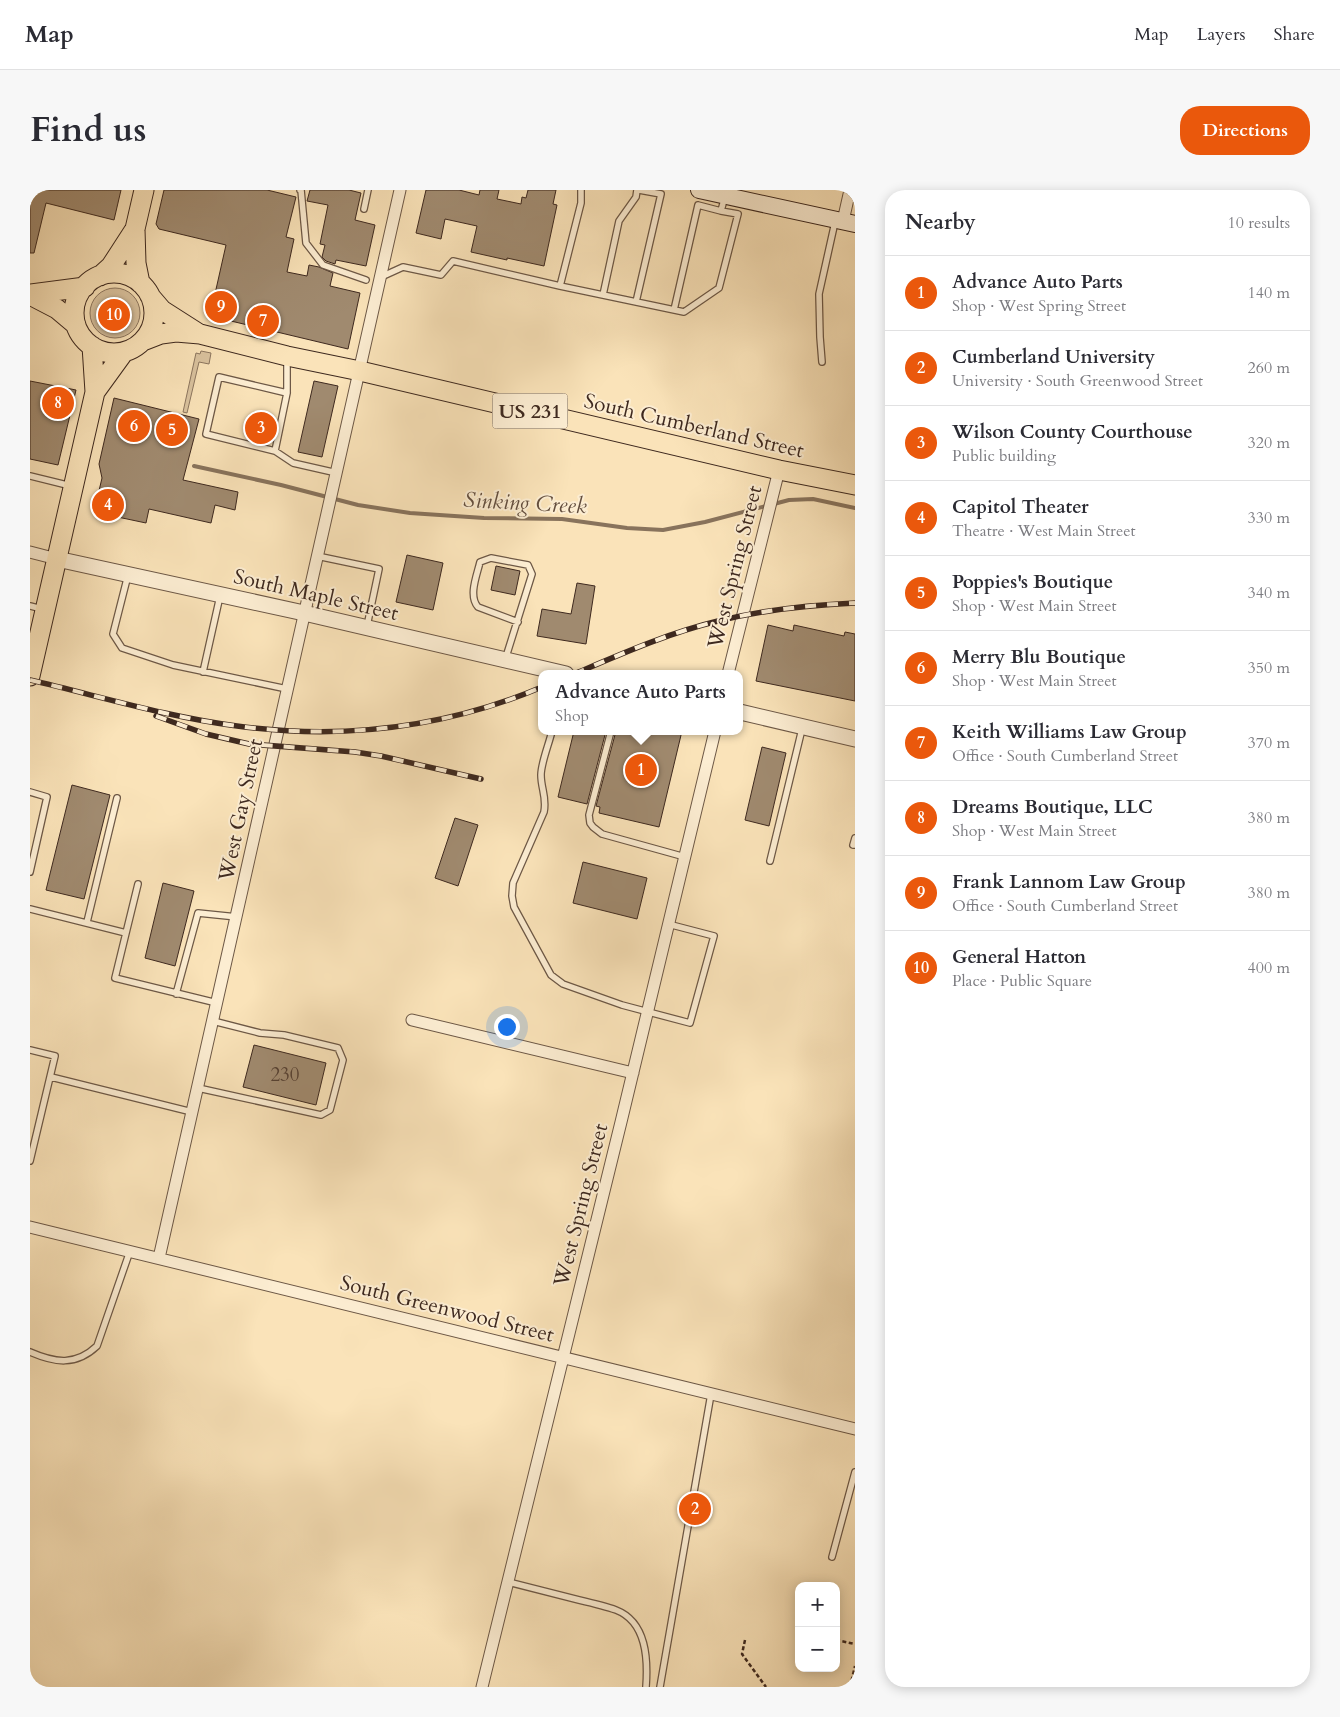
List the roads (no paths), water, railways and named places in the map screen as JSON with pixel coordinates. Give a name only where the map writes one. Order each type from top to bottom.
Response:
[{"type":"main road","points":[[143,341],[150,331],[154,320],[154,307],[145,289],[136,263],[135,229],[144,190]]},
{"type":"main road","points":[[699,190],[723,203],[844,222]]},
{"type":"main road","points":[[30,295],[84,287],[111,266],[135,229]]},
{"type":"main road","points":[[100,276],[125,275],[145,289],[162,310],[200,334]]},
{"type":"main road","points":[[84,287],[75,305],[76,325],[80,333],[92,346],[108,353],[124,352]]},
{"type":"main road","points":[[30,295],[57,309],[76,325]]},
{"type":"main road","name":"South Cumberland Street","points":[[143,341],[160,334],[176,332],[200,334],[287,356],[360,371],[779,470],[855,485]]},
{"type":"main road","name":"US 231","points":[[124,352],[134,348],[143,341]]},
{"type":"main road","points":[[30,676],[38,608],[57,559],[95,392],[92,346]]},
{"type":"main road","points":[[95,392],[124,352]]},
{"type":"street","name":"West Gay Street","points":[[159,1258],[400,190]]},
{"type":"street","points":[[844,222],[850,190]]},
{"type":"street","name":"West Spring Street","points":[[729,670],[779,470]]},
{"type":"street","points":[[30,552],[57,559]]},
{"type":"street","name":"South Maple Street","points":[[57,559],[304,613],[549,670]]},
{"type":"street","points":[[743,713],[855,739]]},
{"type":"street","name":"West Spring Street","points":[[482,1687],[714,735]]},
{"type":"street","points":[[412,1020],[633,1073]]},
{"type":"street","name":"South Greenwood Street","points":[[30,1228],[855,1429]]},
{"type":"lane","points":[[300,190],[306,243],[323,265],[366,280]]},
{"type":"lane","points":[[364,209],[368,190]]},
{"type":"lane","points":[[560,286],[581,203],[581,190]]},
{"type":"lane","points":[[602,295],[619,221],[636,197],[638,190],[661,194],[636,302]]},
{"type":"lane","points":[[381,277],[402,267],[441,275],[453,261],[560,286],[602,295],[674,310],[684,312],[719,288],[738,214],[723,203],[698,205],[674,310]]},
{"type":"lane","points":[[822,362],[819,294],[844,222]]},
{"type":"lane","points":[[275,451],[287,393],[287,356]]},
{"type":"lane","points":[[287,393],[219,377],[206,434],[275,451],[293,463],[337,473]]},
{"type":"lane","points":[[30,476],[73,487]]},
{"type":"lane","points":[[317,556],[379,569],[366,628]]},
{"type":"lane","points":[[505,660],[518,622],[532,574],[528,565],[492,558],[480,562],[473,592],[475,603],[478,607],[518,622]]},
{"type":"lane","points":[[128,574],[113,634],[122,648],[173,665],[287,689]]},
{"type":"lane","points":[[203,672],[220,596]]},
{"type":"lane","points":[[770,862],[803,727]]},
{"type":"lane","points":[[551,735],[541,775],[546,804],[513,882],[512,896],[514,907],[551,975],[563,984],[647,1013],[690,1023],[714,936],[668,924]]},
{"type":"lane","points":[[610,735],[590,815],[590,823],[602,834],[685,857]]},
{"type":"lane","points":[[30,792],[47,797],[30,872]]},
{"type":"lane","points":[[88,922],[117,798]]},
{"type":"lane","points":[[855,838],[853,844],[855,845]]},
{"type":"lane","points":[[138,884],[115,978],[218,1003]]},
{"type":"lane","points":[[30,909],[126,933]]},
{"type":"lane","points":[[176,994],[198,913],[237,917]]},
{"type":"lane","points":[[198,1088],[321,1115],[330,1110],[343,1060],[338,1048],[284,1035],[260,1033],[213,1021]]},
{"type":"lane","points":[[30,1050],[56,1056],[30,1158]]},
{"type":"lane","points":[[50,1077],[192,1112]]},
{"type":"lane","points":[[30,1352],[63,1362],[88,1354],[97,1346],[130,1251]]},
{"type":"lane","points":[[660,1687],[712,1394]]},
{"type":"lane","points":[[832,1557],[855,1472]]},
{"type":"lane","points":[[508,1582],[600,1605],[618,1611],[628,1617],[644,1640],[648,1666],[646,1687]]},
{"type":"waterway","name":"Sinking Creek","points":[[194,466],[281,485],[358,505],[410,513],[484,518],[562,519],[627,528],[663,530],[705,522],[789,500],[813,499],[855,508]]},
{"type":"railway","points":[[584,670],[663,638],[718,621],[786,609],[855,603]]},
{"type":"railway","points":[[30,680],[159,712],[211,722],[276,730],[315,732],[354,731],[431,721],[505,701],[538,689]]},
{"type":"railway","points":[[156,716],[206,734],[249,744],[355,752],[381,756],[481,779]]},
{"type":"place","name":"Frank Lannom Law Group","points":[[221,307]]},
{"type":"place","name":"General Hatton","points":[[114,315]]},
{"type":"place","name":"Keith Williams Law Group","points":[[263,321]]},
{"type":"place","name":"Dreams Boutique, LLC","points":[[58,403]]},
{"type":"place","name":"Merry Blu Boutique","points":[[134,426]]},
{"type":"place","name":"Wilson County Courthouse","points":[[261,428]]},
{"type":"place","name":"Poppies's Boutique","points":[[172,430]]},
{"type":"place","name":"Capitol Theater","points":[[108,505]]},
{"type":"place","name":"Advance Auto Parts","points":[[641,770]]},
{"type":"place","name":"Cumberland University","points":[[695,1509]]}]
